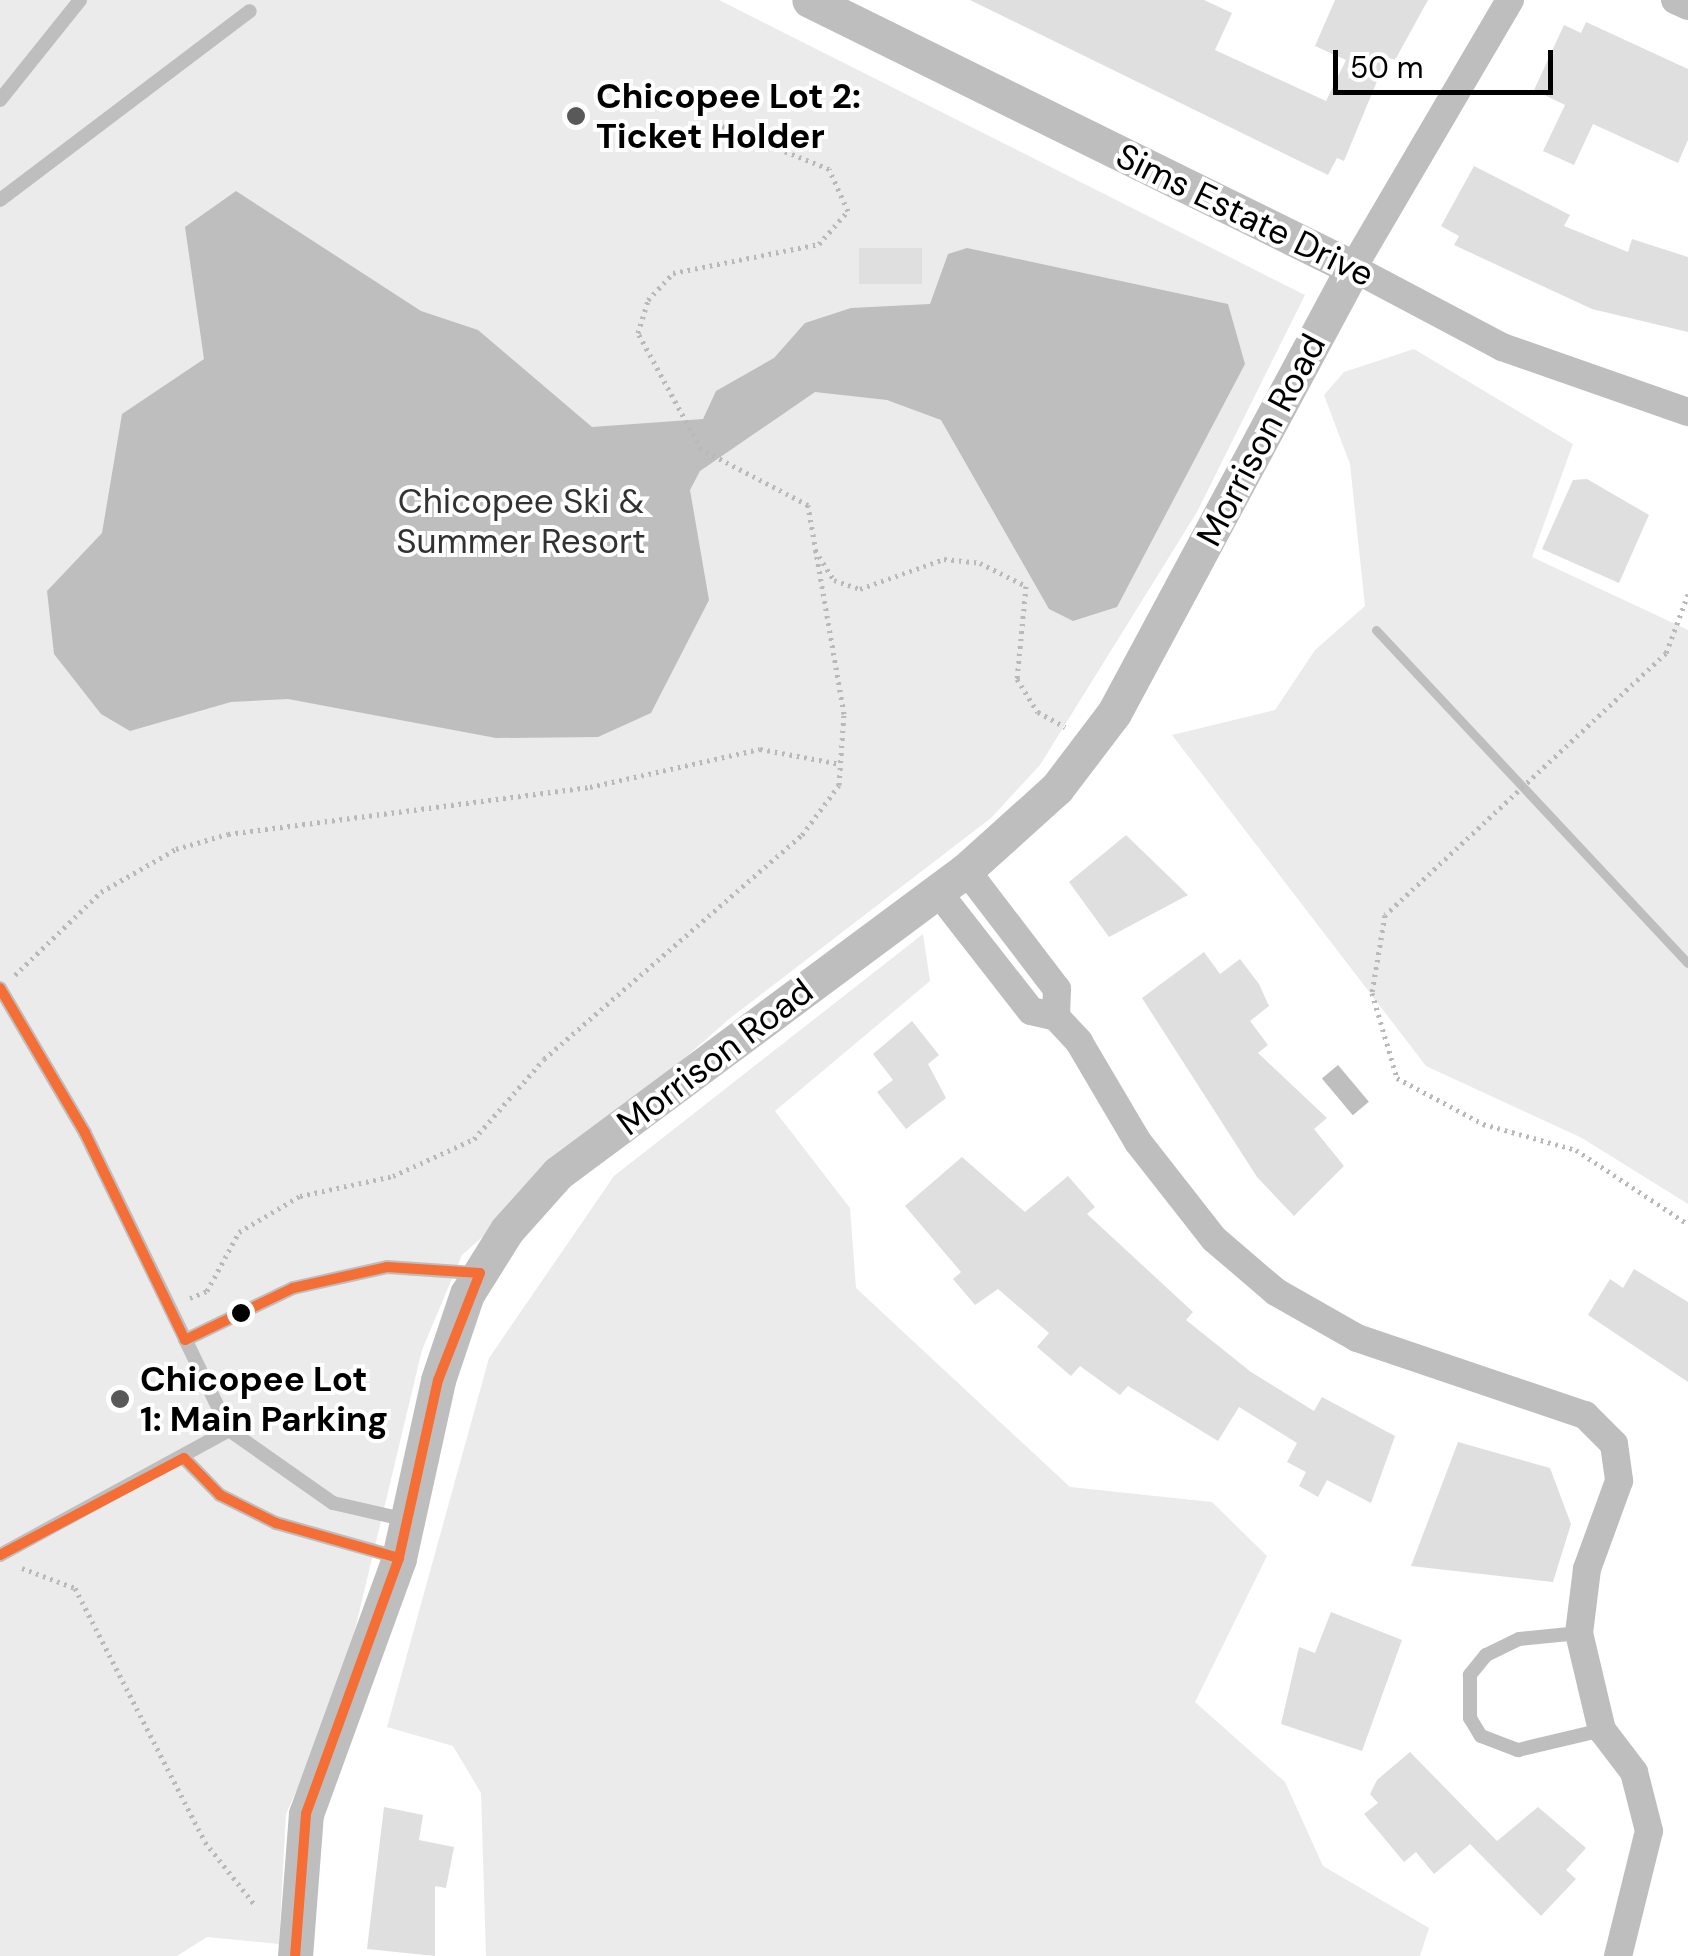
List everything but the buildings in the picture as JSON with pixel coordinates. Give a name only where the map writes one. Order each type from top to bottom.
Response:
[{"type":"street","name":"Sims Estate Drive","points":[[809,0],[1353,268],[1502,347],[1688,412]]},
{"type":"street","points":[[1353,268],[1510,0]]},
{"type":"street","points":[[1675,0],[1688,6]]},
{"type":"street","name":"Morrison Road","points":[[295,1956],[306,1814],[399,1558],[438,1380],[480,1273],[558,1173],[938,892],[1057,788],[1114,713],[1353,268]]},
{"type":"street","points":[[966,870],[1057,989],[1056,1017],[1214,1239],[1276,1292],[1358,1338],[1585,1415],[1614,1444],[1619,1481],[1587,1569],[1579,1633],[1602,1730],[1634,1772],[1649,1831],[1618,1956]]},
{"type":"street","points":[[938,892],[1031,1011],[1056,1017]]},
{"type":"lane","points":[[0,100],[80,0]]},
{"type":"lane","points":[[0,200],[250,12]]},
{"type":"lane","points":[[2,987],[228,1430],[333,1503],[408,1520]]},
{"type":"lane","points":[[185,1340],[293,1288],[387,1267],[480,1273]]},
{"type":"lane","points":[[0,1555],[184,1458],[228,1430]]},
{"type":"lane","points":[[184,1458],[220,1495],[276,1524],[399,1558]]},
{"type":"lane","points":[[1579,1633],[1519,1639],[1486,1655],[1470,1675],[1470,1718],[1481,1736],[1518,1750],[1602,1730]]},
{"type":"path","points":[[168,1306],[207,1291],[239,1232],[300,1196],[393,1176],[474,1139],[544,1059],[802,836],[839,785],[844,714],[808,505],[701,449],[638,333],[648,300],[672,274],[818,244],[848,211],[830,170],[722,126]]},
{"type":"path","points":[[814,548],[834,580],[860,589],[944,560],[980,563],[1026,586],[1017,679],[1038,712],[1074,731]]},
{"type":"path","points":[[1688,594],[1666,654],[1385,915],[1372,993],[1397,1078],[1483,1124],[1576,1150],[1688,1224]]},
{"type":"path","points":[[2,987],[101,892],[176,849],[228,834],[590,788],[760,749],[841,764]]},
{"type":"path","points":[[15,1565],[75,1588],[206,1842],[255,1904]]},
{"type":"green space","name":"Chicopee Ski & Summer Resort","points":[[0,0],[719,0],[1305,295],[1197,512],[1040,765],[991,818],[729,1019],[462,1255],[422,1350],[340,1692],[286,1814],[279,1944],[207,1937],[177,1956],[0,1956]]},
{"type":"green space","points":[[1414,349],[1573,444],[1532,557],[1688,630],[1688,1204],[1582,1138],[1426,1066],[1172,735],[1275,710],[1315,650],[1365,606],[1350,464],[1324,395],[1344,372]]},
{"type":"green space","points":[[923,934],[930,981],[775,1111],[850,1208],[856,1288],[1070,1487],[1212,1502],[1267,1556],[1195,1702],[1285,1782],[1323,1866],[1429,1928],[1420,1956],[486,1956],[481,1793],[453,1746],[387,1727],[489,1358],[614,1176]]},
{"type":"shaded area","points":[[236,191],[421,311],[478,330],[592,427],[703,419],[716,391],[774,358],[805,323],[851,308],[930,304],[948,254],[967,248],[1228,304],[1245,364],[1117,607],[1073,621],[1049,609],[941,420],[887,400],[815,392],[700,471],[690,490],[709,600],[651,713],[598,737],[496,738],[288,699],[231,702],[130,731],[101,714],[54,654],[47,591],[102,533],[122,414],[204,359],[185,227]]},
{"type":"shaded area","points":[[1338,1065],[1369,1102],[1353,1115],[1322,1078]]},
{"type":"waterway","points":[[1376,630],[1688,963]]},
{"type":"transit line","points":[[0,988],[85,1133],[185,1340],[293,1288],[387,1267],[480,1273],[438,1380],[399,1558],[306,1814],[295,1956]]},
{"type":"transit line","points":[[0,1555],[184,1458],[220,1495],[276,1523],[399,1558]]},
{"type":"place","name":"Chicopee Lot 2: Ticket Holder","points":[[576,116]]},
{"type":"place","name":"Chicopee Lot 1: Main Parking","points":[[120,1399]]}]
